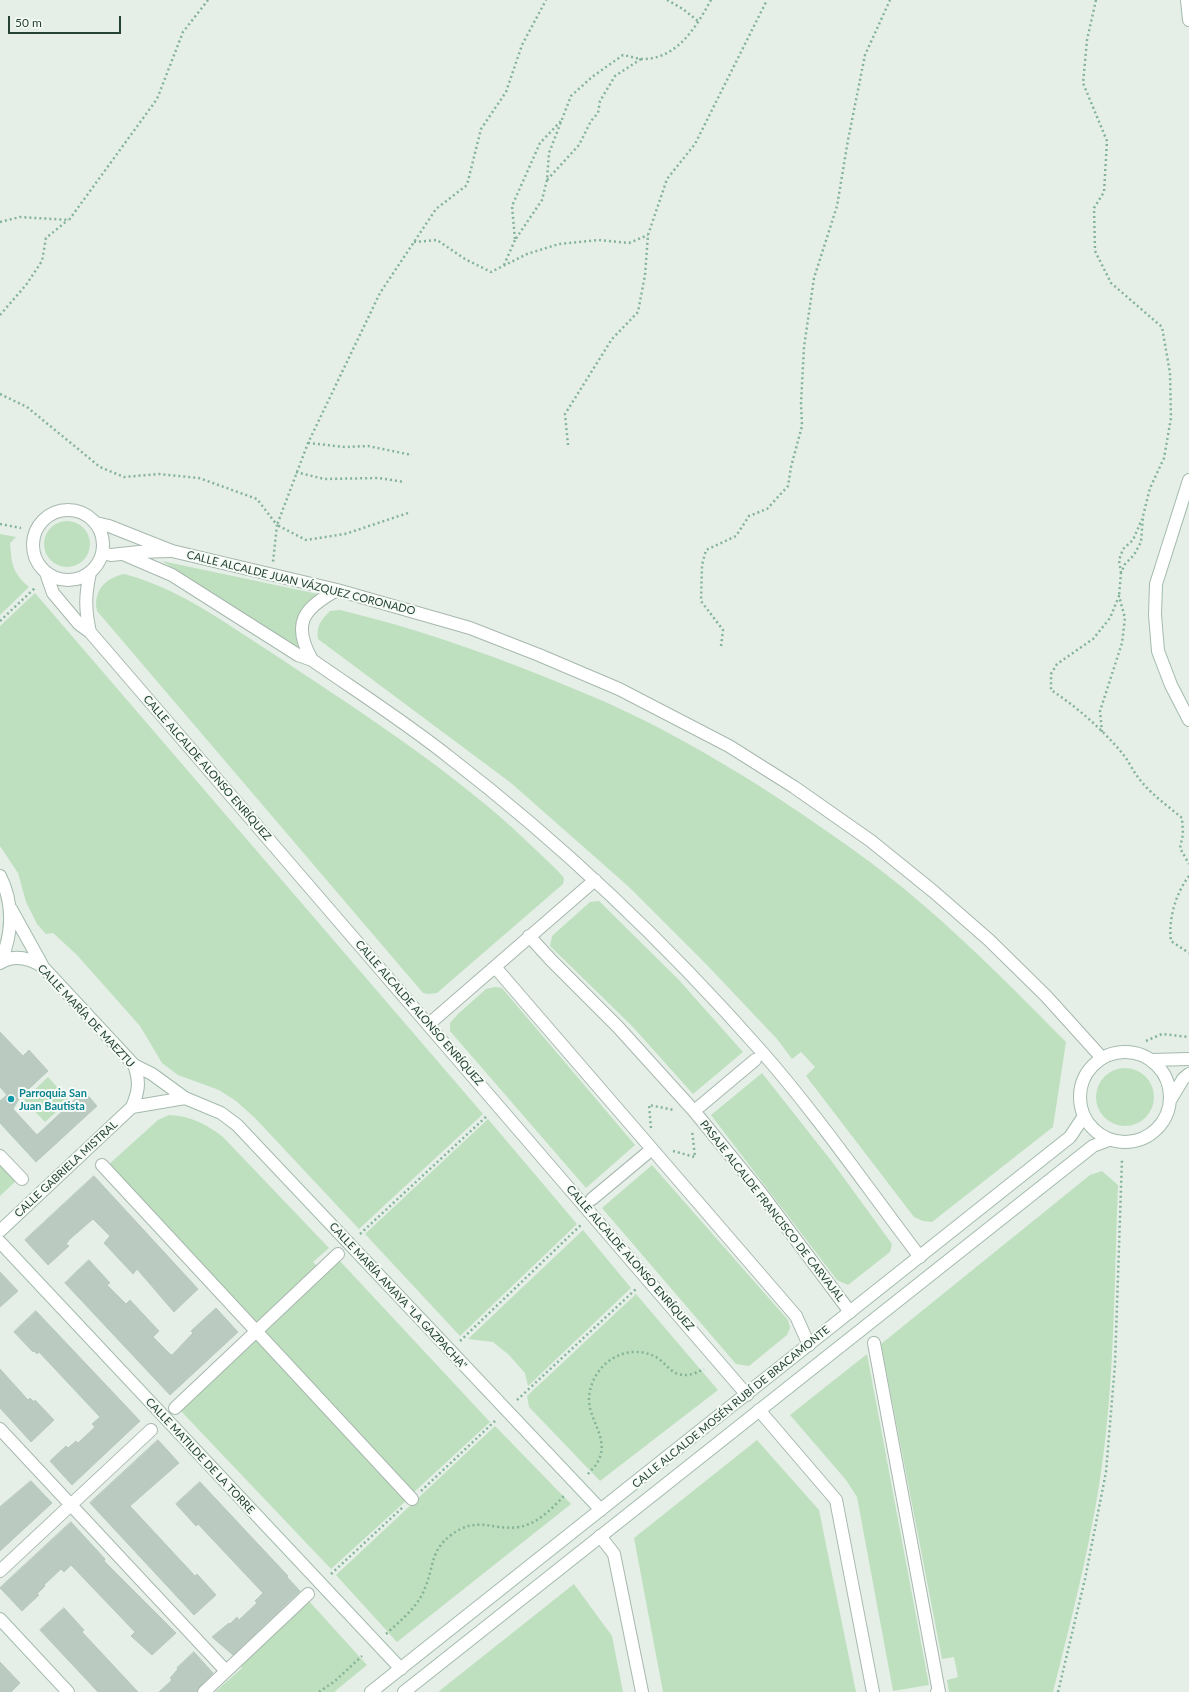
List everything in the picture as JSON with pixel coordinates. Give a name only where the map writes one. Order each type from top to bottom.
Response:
[{"type":"street","points":[[1187,0],[1189,20]]},
{"type":"street","points":[[1189,480],[1156,584],[1155,615],[1158,651],[1171,685],[1189,720]]},
{"type":"street","points":[[76,510],[83,512],[96,523],[102,536],[102,553],[99,561],[90,572],[82,577],[65,580],[46,572],[38,563],[32,548],[35,532],[44,518],[56,511],[76,510]]},
{"type":"street","name":"CALLE ALCALDE JUAN VÁZQUEZ CORONADO","points":[[96,523],[109,526],[172,551],[337,590],[470,628],[619,689],[729,746],[794,786],[864,836],[934,892],[989,940],[1040,990],[1102,1058]]},
{"type":"street","name":"CALLE ALCALDE JUAN VÁZQUEZ CORONADO","points":[[102,553],[123,554],[172,551]]},
{"type":"street","points":[[123,554],[172,575],[298,655],[312,660],[447,755],[524,817],[570,857],[687,971],[763,1053],[827,1132],[920,1257]]},
{"type":"street","name":"CALLE ALCALDE ALONSO ENRÍQUEZ","points":[[46,572],[53,593],[79,624],[90,632],[747,1394]]},
{"type":"street","name":"CALLE ALCALDE ALONSO ENRÍQUEZ","points":[[90,572],[86,589],[85,611],[90,632]]},
{"type":"street","points":[[312,660],[304,646],[301,631],[303,618],[309,608],[337,590]]},
{"type":"street","points":[[0,876],[6,888],[11,908],[42,966]]},
{"type":"street","points":[[429,1024],[595,880]]},
{"type":"street","points":[[1,962],[8,944],[11,908]]},
{"type":"street","name":"PASAJE ALCALDE FRANCISCO DE CARVAJAL","points":[[530,936],[551,960],[618,1027],[694,1111],[761,1193],[850,1312]]},
{"type":"street","name":"CALLE MARÍA DE MAEZTU","points":[[1,962],[17,957],[30,959],[42,966],[134,1065],[139,1079],[138,1092],[132,1107]]},
{"type":"street","points":[[495,967],[796,1316],[809,1344]]},
{"type":"street","points":[[1171,1099],[1169,1086],[1164,1073],[1151,1060],[1134,1053],[1125,1052],[1102,1058],[1088,1071],[1082,1082],[1080,1096],[1084,1116],[1088,1124],[1097,1133],[1109,1140],[1120,1143],[1135,1142],[1149,1136],[1160,1126],[1168,1111],[1171,1099],[1183,1079],[1189,1074]]},
{"type":"street","points":[[1151,1060],[1189,1059]]},
{"type":"street","points":[[699,1107],[755,1060]]},
{"type":"street","name":"CALLE MARÍA AMAYA \"LA GAZPACHA\"","points":[[134,1065],[185,1098],[215,1110],[237,1125],[601,1510]]},
{"type":"street","points":[[132,1107],[185,1098]]},
{"type":"street","name":"CALLE GABRIELA MISTRAL","points":[[0,1231],[132,1107]]},
{"type":"street","name":"CALLE ALCALDE MOSÉN RUBÍ DE BRACAMONTE","points":[[371,1692],[1070,1137],[1084,1116]]},
{"type":"street","name":"CALLE ALCALDE MOSÉN RUBÍ DE BRACAMONTE","points":[[404,1692],[1093,1146],[1109,1140]]},
{"type":"street","points":[[592,1199],[646,1154]]},
{"type":"street","points":[[0,1156],[22,1179]]},
{"type":"street","points":[[102,1165],[412,1499]]},
{"type":"street","name":"CALLE MATILDE DE LA TORRE","points":[[0,1242],[401,1669]]},
{"type":"street","points":[[175,1408],[338,1254]]},
{"type":"street","points":[[874,1343],[939,1692],[937,1692]]},
{"type":"street","points":[[759,1410],[836,1500],[873,1692]]},
{"type":"street","points":[[0,1428],[226,1671]]},
{"type":"street","points":[[0,1572],[151,1430]]},
{"type":"street","points":[[600,1536],[614,1554],[642,1692]]},
{"type":"street","points":[[204,1692],[308,1594]]},
{"type":"street","points":[[0,1619],[68,1692]]},
{"type":"path","points":[[0,315],[19,294],[42,261],[46,238],[69,220],[157,99],[183,32],[208,0]]},
{"type":"path","points":[[273,566],[276,525],[296,472],[308,443],[380,293],[436,208],[467,186],[481,129],[506,92],[522,45],[546,0]]},
{"type":"path","points":[[667,0],[683,9],[699,22]]},
{"type":"path","points":[[547,180],[579,145],[591,122],[598,113],[600,101],[615,76],[641,59],[667,54],[682,42],[699,22],[711,0]]},
{"type":"path","points":[[568,445],[565,414],[612,339],[638,312],[645,275],[648,235],[667,179],[695,144],[767,0]]},
{"type":"path","points":[[721,646],[723,630],[701,601],[702,565],[706,550],[736,536],[749,516],[767,509],[788,486],[791,467],[802,426],[801,403],[804,347],[814,278],[837,206],[848,140],[865,56],[890,0]]},
{"type":"path","points":[[1096,0],[1087,40],[1083,76],[1083,83],[1107,141],[1104,192],[1094,208],[1095,251],[1112,283],[1162,327],[1170,373],[1171,418],[1164,458],[1150,488],[1143,516],[1134,540],[1123,549],[1118,560],[1121,573],[1119,596],[1110,618],[1093,639],[1057,664],[1051,674],[1051,690],[1072,703],[1102,732],[1123,753],[1141,781],[1182,818],[1183,834],[1180,848],[1189,864]]},
{"type":"path","points":[[504,264],[515,240],[542,200],[547,180],[549,153],[571,96],[592,77],[623,55],[641,59]]},
{"type":"path","points":[[515,240],[512,206],[540,143],[562,119]]},
{"type":"path","points":[[0,222],[20,217],[69,220]]},
{"type":"path","points":[[414,242],[438,240],[465,259],[491,272],[504,264],[527,254],[559,244],[599,240],[629,243],[648,235]]},
{"type":"path","points":[[0,394],[27,407],[100,467],[124,477],[159,474],[199,478],[257,499],[276,525],[306,540],[345,534],[408,513]]},
{"type":"path","points":[[308,443],[345,447],[368,446],[412,455]]},
{"type":"path","points":[[296,472],[324,479],[380,478],[404,482]]},
{"type":"path","points":[[1121,573],[1125,564],[1134,555],[1141,542],[1143,516]]},
{"type":"path","points":[[0,524],[21,528]]},
{"type":"path","points":[[0,621],[36,587]]},
{"type":"path","points":[[1102,732],[1100,711],[1122,643],[1125,618],[1119,596]]},
{"type":"path","points":[[1189,876],[1183,884],[1174,907],[1170,941],[1189,954]]},
{"type":"path","points":[[1146,1042],[1162,1034],[1189,1037]]},
{"type":"path","points":[[652,1135],[649,1105],[678,1111]]},
{"type":"path","points":[[360,1234],[488,1115]]},
{"type":"path","points":[[672,1151],[695,1157],[691,1126]]},
{"type":"path","points":[[1058,1692],[1085,1579],[1106,1472],[1115,1364],[1122,1159]]},
{"type":"path","points":[[460,1341],[582,1224]]},
{"type":"path","points":[[517,1400],[636,1289]]},
{"type":"path","points":[[588,1474],[599,1460],[602,1448],[599,1432],[588,1408],[589,1396],[591,1385],[597,1371],[608,1360],[624,1354],[638,1352],[654,1356],[677,1374],[693,1374],[704,1369]]},
{"type":"path","points":[[386,1634],[415,1606],[425,1588],[435,1556],[450,1536],[462,1528],[477,1524],[518,1527],[529,1524],[540,1518],[565,1495]]},
{"type":"path","points":[[319,1692],[335,1681],[362,1656]]},
{"type":"green space","points":[[67,521],[80,525],[86,531],[90,544],[86,557],[80,563],[67,567],[54,563],[48,557],[44,544],[48,531],[54,525]]},
{"type":"green space","points":[[0,534],[16,537],[10,543],[12,563],[19,577],[29,587],[0,615]]},
{"type":"green space","points":[[162,561],[318,594],[305,607],[298,620],[297,634],[301,652]]},
{"type":"green space","points":[[124,574],[144,580],[183,597],[272,653],[388,731],[444,772],[506,822],[558,871],[564,878],[563,884],[437,993],[423,993],[97,611],[97,597],[102,586],[111,579]]},
{"type":"green space","points":[[35,593],[483,1114],[359,1229],[255,1118],[236,1101],[219,1090],[178,1075],[162,1063],[140,1026],[76,954],[53,933],[46,934],[37,924],[26,902],[18,873],[0,846],[0,626]]},
{"type":"green space","points":[[340,610],[393,624],[469,648],[545,677],[612,705],[708,755],[770,793],[859,854],[941,920],[992,968],[1066,1042],[1053,1127],[932,1222],[923,1221],[914,1217],[806,1076],[815,1067],[801,1052],[792,1059],[777,1039],[707,965],[629,887],[511,783],[318,639],[318,630],[322,620],[330,611]]},
{"type":"green space","points":[[599,901],[678,979],[743,1052],[693,1094],[632,1026],[550,946],[552,936],[590,902]]},
{"type":"green space","points":[[495,987],[502,988],[635,1145],[586,1188],[450,1031],[450,1023],[458,1014],[486,989]]},
{"type":"green space","points":[[1119,1068],[1131,1068],[1146,1076],[1154,1091],[1154,1103],[1146,1118],[1131,1126],[1119,1126],[1104,1118],[1096,1103],[1096,1091],[1104,1076]]},
{"type":"green space","points":[[762,1073],[833,1163],[892,1244],[890,1252],[848,1285],[837,1280],[711,1115]]},
{"type":"green space","points":[[48,1077],[69,1100],[45,1122],[24,1100]]},
{"type":"green space","points":[[169,1115],[191,1119],[210,1128],[223,1137],[329,1248],[313,1262],[320,1269],[257,1326],[107,1166],[158,1120]]},
{"type":"green space","points":[[488,1119],[577,1224],[460,1336],[365,1234]]},
{"type":"green space","points":[[0,1162],[17,1180],[0,1196]]},
{"type":"green space","points":[[652,1165],[788,1320],[790,1328],[787,1335],[749,1366],[736,1364],[602,1208]]},
{"type":"green space","points":[[1102,1171],[1118,1185],[1113,1336],[1108,1411],[1099,1486],[1090,1538],[1053,1692],[949,1692],[947,1680],[958,1677],[954,1657],[942,1659],[881,1344],[1090,1175]]},
{"type":"green space","points":[[583,1230],[631,1288],[528,1386],[525,1373],[509,1355],[493,1342],[468,1339]]},
{"type":"green space","points":[[339,1260],[490,1422],[412,1494],[263,1330]]},
{"type":"green space","points":[[636,1294],[718,1390],[600,1481],[529,1407],[527,1396]]},
{"type":"green space","points":[[256,1336],[408,1499],[331,1569],[179,1409]]},
{"type":"green space","points":[[867,1354],[929,1685],[893,1691],[857,1497],[846,1480],[790,1415]]},
{"type":"green space","points":[[495,1426],[571,1504],[397,1642],[336,1575]]},
{"type":"green space","points":[[757,1440],[819,1510],[856,1692],[663,1692],[634,1538]]},
{"type":"green space","points":[[574,1584],[612,1636],[623,1692],[438,1692]]},
{"type":"green space","points":[[308,1600],[367,1665],[334,1692],[215,1692],[242,1668],[240,1664]]},
{"type":"building","name":"Parroquia San Juan Bautista","points":[[0,1032],[23,1056],[29,1050],[48,1071],[20,1097],[13,1109],[37,1135],[84,1091],[97,1106],[36,1162],[0,1123],[0,1101],[7,1095],[0,1087]]},
{"type":"building","points":[[94,1176],[198,1289],[174,1312],[137,1269],[133,1274],[104,1243],[110,1236],[93,1219],[70,1239],[66,1244],[69,1246],[48,1265],[25,1240]]},
{"type":"building","points":[[89,1260],[110,1283],[107,1285],[126,1304],[130,1300],[159,1331],[153,1337],[172,1355],[193,1333],[191,1331],[216,1308],[238,1332],[170,1395],[65,1283]]},
{"type":"building","points":[[0,1272],[18,1291],[0,1307]]},
{"type":"building","points":[[36,1311],[140,1421],[72,1485],[50,1461],[66,1446],[68,1448],[76,1441],[78,1443],[95,1427],[92,1424],[100,1417],[39,1352],[37,1354],[34,1351],[33,1352],[14,1332]]},
{"type":"building","points":[[0,1369],[28,1400],[30,1398],[34,1402],[35,1400],[54,1420],[31,1442],[0,1408]]},
{"type":"building","points":[[158,1440],[179,1463],[130,1506],[195,1576],[197,1574],[216,1595],[194,1615],[90,1503]]},
{"type":"building","points":[[31,1481],[52,1503],[0,1551],[0,1507]]},
{"type":"building","points":[[200,1482],[288,1576],[287,1577],[300,1591],[233,1655],[212,1637],[237,1617],[239,1620],[257,1603],[255,1601],[263,1593],[198,1524],[196,1526],[176,1504]]},
{"type":"building","points":[[71,1522],[105,1559],[104,1561],[176,1633],[152,1655],[131,1636],[135,1632],[71,1565],[64,1572],[61,1569],[44,1585],[45,1586],[37,1594],[39,1595],[22,1611],[0,1588]]},
{"type":"building","points":[[64,1608],[84,1630],[82,1632],[138,1692],[98,1692],[40,1630]]},
{"type":"building","points":[[194,1652],[213,1673],[199,1687],[197,1692],[159,1692],[172,1680],[170,1678],[178,1669],[177,1668]]},
{"type":"building","points":[[0,1662],[20,1683],[11,1692],[0,1692]]},
{"type":"place","name":"Parroquia San Juan Bautista","points":[[11,1099]]}]
